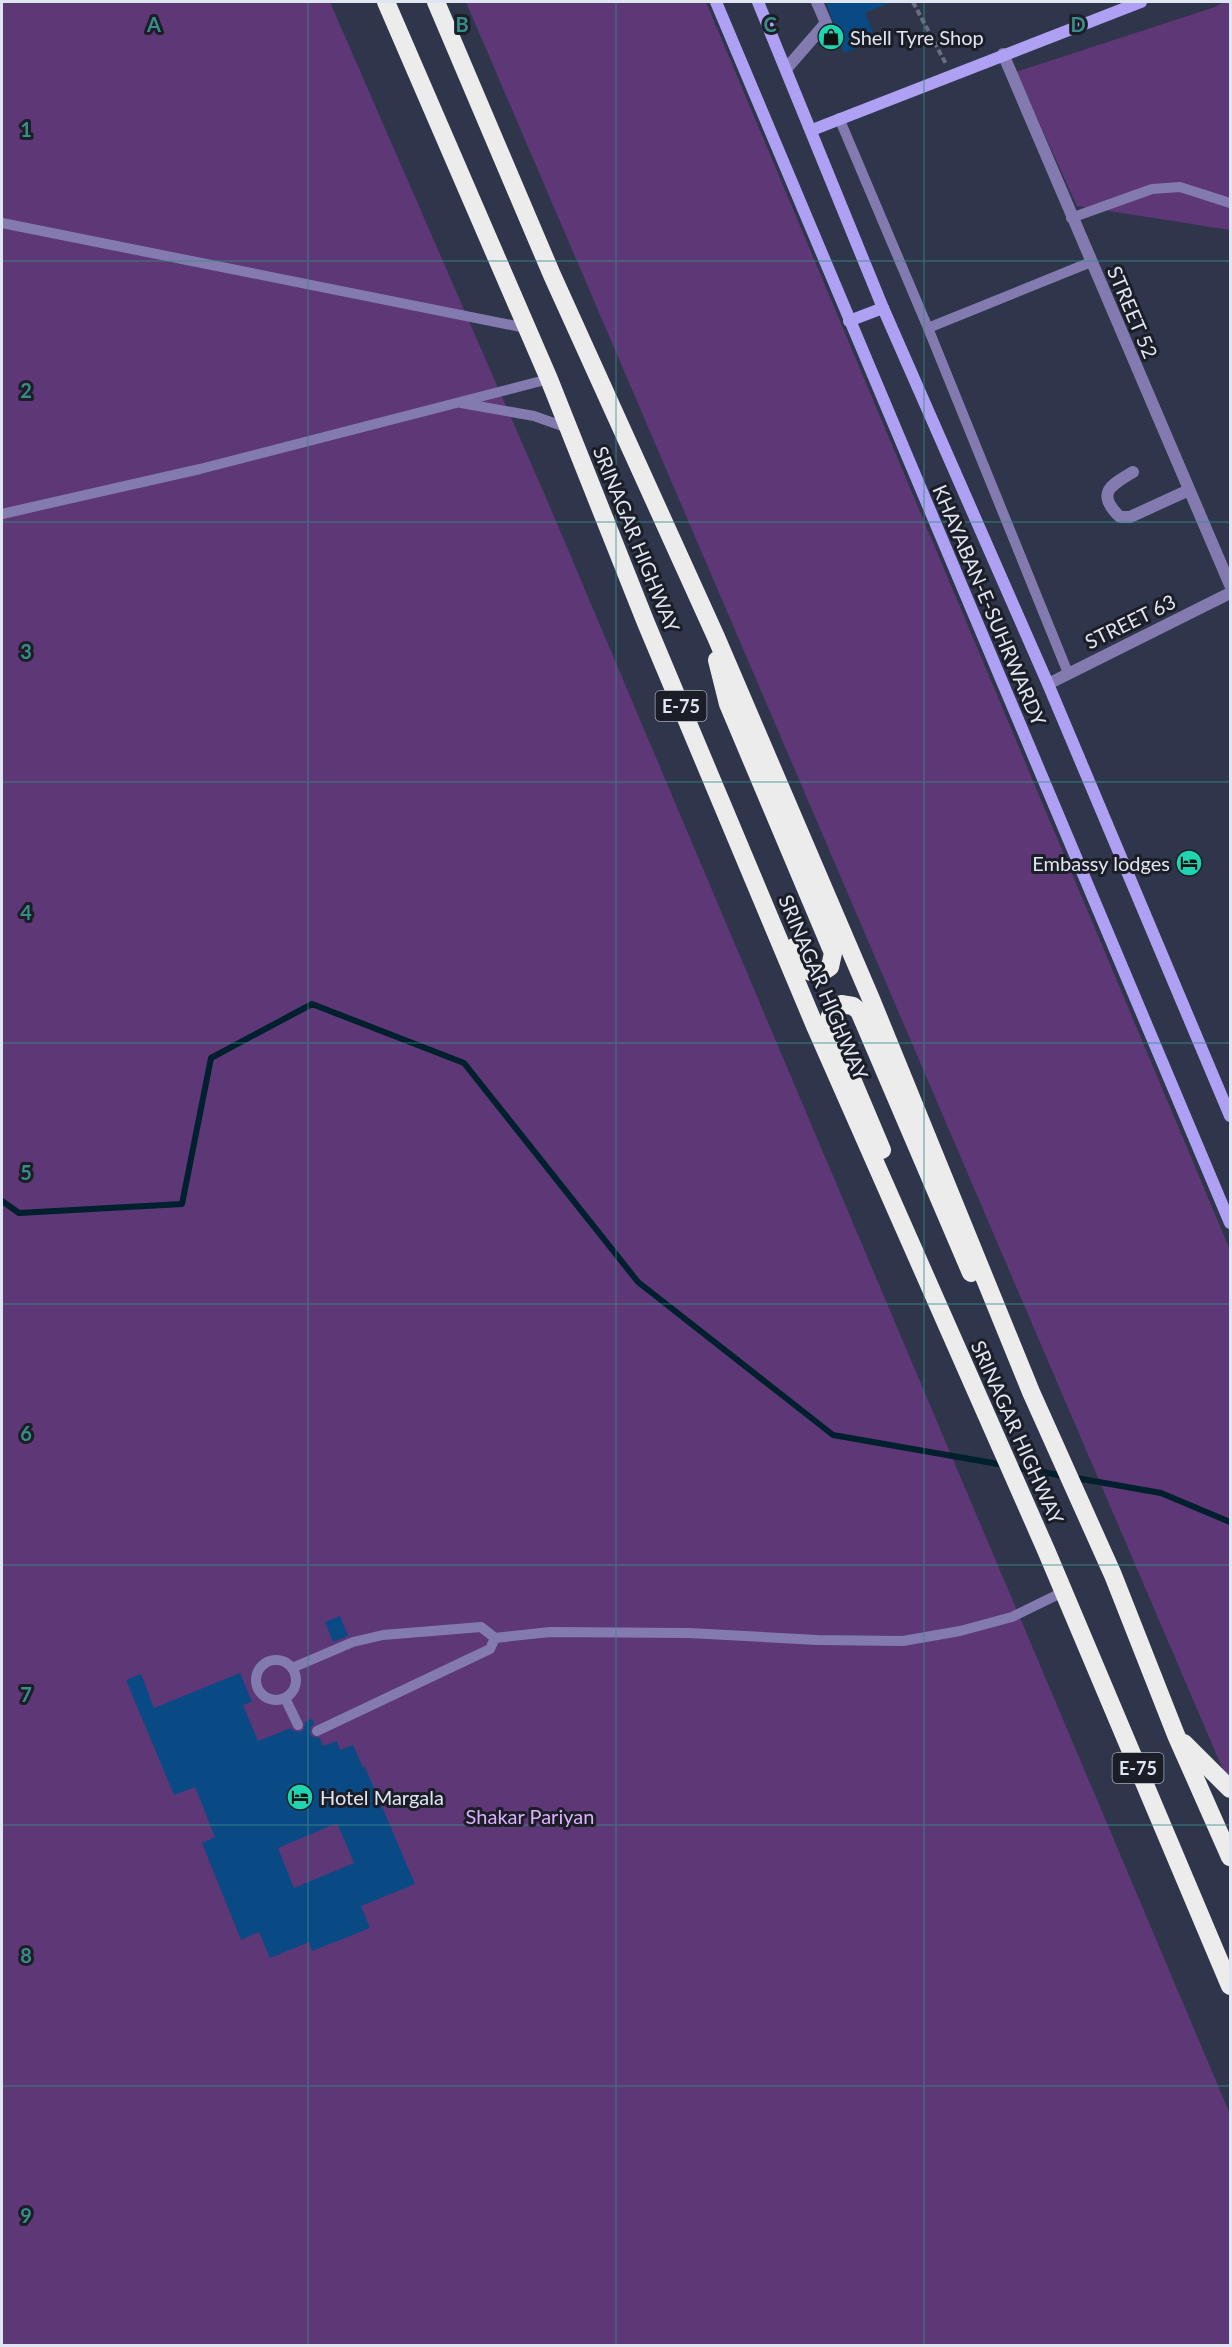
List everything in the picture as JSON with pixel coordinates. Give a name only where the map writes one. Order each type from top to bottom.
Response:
[{"type":"highway","name":"SRINAGAR HIGHWAY","points":[[386,2],[549,379],[646,623],[815,1026],[1046,1550],[1230,1986]]},
{"type":"highway","name":"SRINAGAR HIGHWAY","points":[[436,2],[593,367],[716,637],[871,999],[1031,1392],[1113,1575],[1176,1736],[1230,1857]]},
{"type":"highway","points":[[646,623],[669,652],[679,670],[800,962],[808,972],[821,973],[830,967],[833,953],[728,704],[719,670],[716,637]]},
{"type":"highway","points":[[966,1372],[954,1320],[830,1029],[828,1016],[836,1006],[847,1004],[859,1011],[964,1260],[980,1290],[1001,1318]]},
{"type":"highway","points":[[1176,1736],[1230,1789]]},
{"type":"main road","name":"KHAYABAN-E-SUHRWARDY","points":[[716,2],[1230,1223]]},
{"type":"main road","name":"KHAYABAN-E-SUHRWARDY","points":[[758,2],[883,308],[1048,684],[1230,1116]]},
{"type":"main road","points":[[812,130],[1141,2]]},
{"type":"main road","points":[[849,321],[883,308]]},
{"type":"street","points":[[786,69],[826,23],[817,2]]},
{"type":"street","name":"STREET 52","points":[[1003,54],[1071,218],[1230,585]]},
{"type":"street","points":[[1133,472],[1111,485],[1107,496],[1111,508],[1120,517],[1130,517],[1189,490]]},
{"type":"street","name":"STREET 63","points":[[1048,684],[1230,593]]},
{"type":"lane","points":[[839,118],[928,328],[1068,673]]},
{"type":"lane","points":[[1071,218],[1152,189],[1180,188],[1230,203]]},
{"type":"lane","points":[[2,223],[526,328]]},
{"type":"lane","points":[[928,328],[1090,262]]},
{"type":"lane","points":[[2,514],[200,469],[549,379]]},
{"type":"lane","points":[[457,402],[534,416],[568,428]]},
{"type":"lane","points":[[292,1668],[353,1642],[383,1635],[481,1628],[495,1638],[550,1632],[689,1633],[817,1640],[903,1641],[960,1631],[1012,1617],[1063,1592]]},
{"type":"lane","points":[[317,1731],[490,1649],[495,1638]]},
{"type":"lane","points":[[270,1660],[284,1661],[292,1668],[296,1676],[296,1683],[290,1694],[285,1698],[273,1700],[262,1694],[256,1682],[259,1668],[270,1660]]},
{"type":"lane","points":[[285,1698],[298,1725]]},
{"type":"path","points":[[913,2],[952,76]]},
{"type":"green space","name":"Shakar Pariyan","points":[[2,2],[330,2],[550,507],[1230,2114],[1230,2345],[2,2346]]},
{"type":"green space","points":[[466,2],[706,2],[1230,1250],[1230,1786]]},
{"type":"green space","points":[[1223,2],[1230,2],[1230,230],[1077,206],[1016,72],[1215,7]]},
{"type":"building","points":[[826,2],[891,2],[865,13],[876,40],[844,53]]},
{"type":"building","points":[[340,1616],[348,1636],[333,1642],[325,1622]]},
{"type":"building","points":[[240,1673],[252,1702],[243,1705],[258,1741],[291,1728],[301,1732],[305,1722],[312,1719],[314,1724],[310,1734],[320,1738],[323,1746],[337,1741],[340,1750],[353,1745],[363,1768],[365,1767],[415,1884],[361,1906],[370,1928],[312,1951],[309,1942],[270,1958],[259,1932],[241,1940],[202,1843],[215,1837],[195,1787],[174,1795],[126,1680],[141,1674],[154,1708]],"holes":[[[337,1823],[354,1863],[294,1888],[278,1848]]]},
{"type":"waterway","points":[[2,1201],[19,1213],[182,1204],[211,1058],[312,1004],[464,1063],[638,1282],[833,1435],[1004,1465]]},
{"type":"waterway","points":[[1014,1467],[1161,1493],[1230,1522]]},
{"type":"place","name":"Shell Tyre Shop","points":[[831,37]]},
{"type":"place","name":"Embassy lodges","points":[[1189,863]]},
{"type":"place","name":"Hotel Margala","points":[[300,1797]]}]
